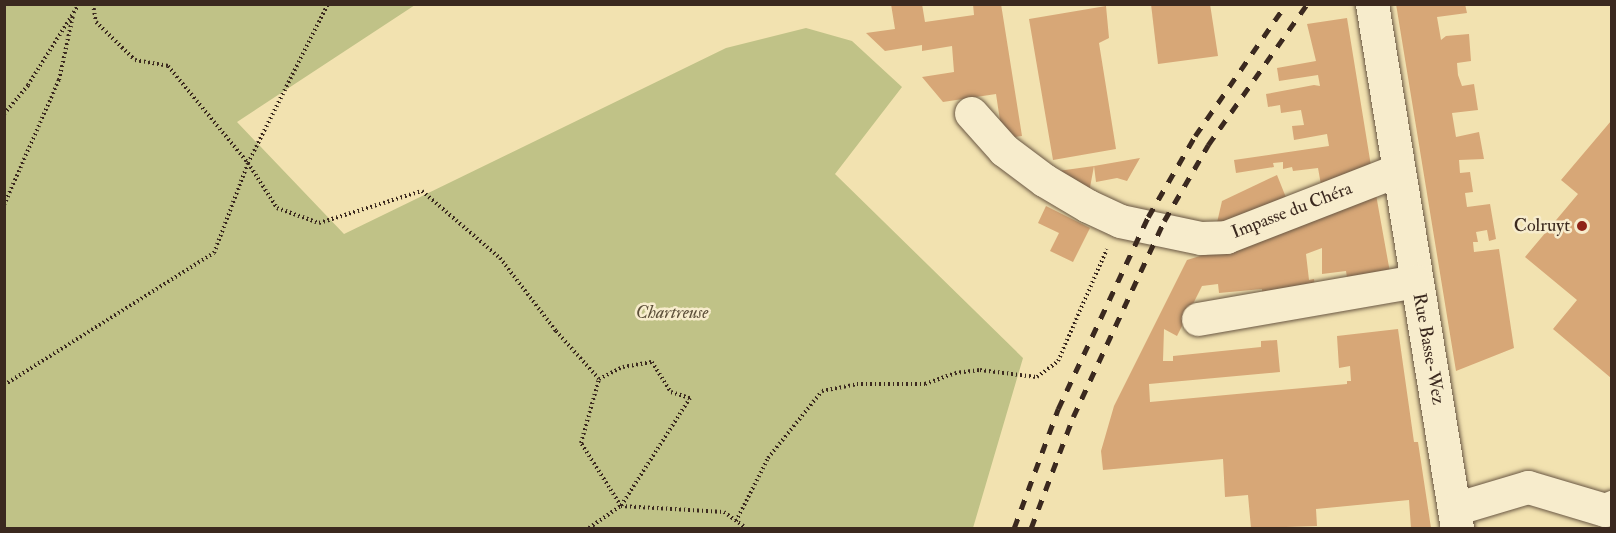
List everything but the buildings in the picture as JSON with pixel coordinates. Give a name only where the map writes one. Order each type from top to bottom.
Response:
[{"type":"street","name":"Rue Basse-Wez","points":[[1372,4],[1455,519]]},
{"type":"street","name":"Impasse du Chéra","points":[[971,113],[1004,150],[1044,180],[1120,221],[1201,238],[1226,237],[1398,170]]},
{"type":"street","points":[[1198,319],[1416,281]]},
{"type":"street","points":[[1455,519],[1528,487],[1605,510],[1611,507]]},
{"type":"path","points":[[4,114],[28,85],[79,4]]},
{"type":"path","points":[[93,4],[96,22],[135,60],[168,66],[248,163],[278,208],[319,223],[422,191],[500,258],[556,331],[599,379]]},
{"type":"path","points":[[4,385],[214,253],[248,163],[328,4]]},
{"type":"path","points":[[4,205],[58,80],[73,15]]},
{"type":"path","points":[[736,521],[768,458],[822,391],[857,384],[925,384],[955,373],[980,370],[1037,377],[1058,361],[1120,221]]},
{"type":"path","points":[[589,528],[621,506],[690,398],[671,392],[652,362],[623,367],[599,379],[581,443],[621,506]]},
{"type":"path","points":[[621,506],[724,512],[746,528]]},
{"type":"green space","name":"Chartreuse","points":[[4,5],[415,5],[237,122],[344,234],[726,48],[806,28],[852,41],[902,87],[835,174],[1023,358],[973,528],[5,528]]},
{"type":"railway","points":[[1014,528],[1058,409],[1148,217],[1195,136],[1286,4]]},
{"type":"railway","points":[[1031,528],[1073,417],[1164,221],[1208,145],[1307,4]]},
{"type":"place","name":"Colruyt","points":[[1582,226]]}]
